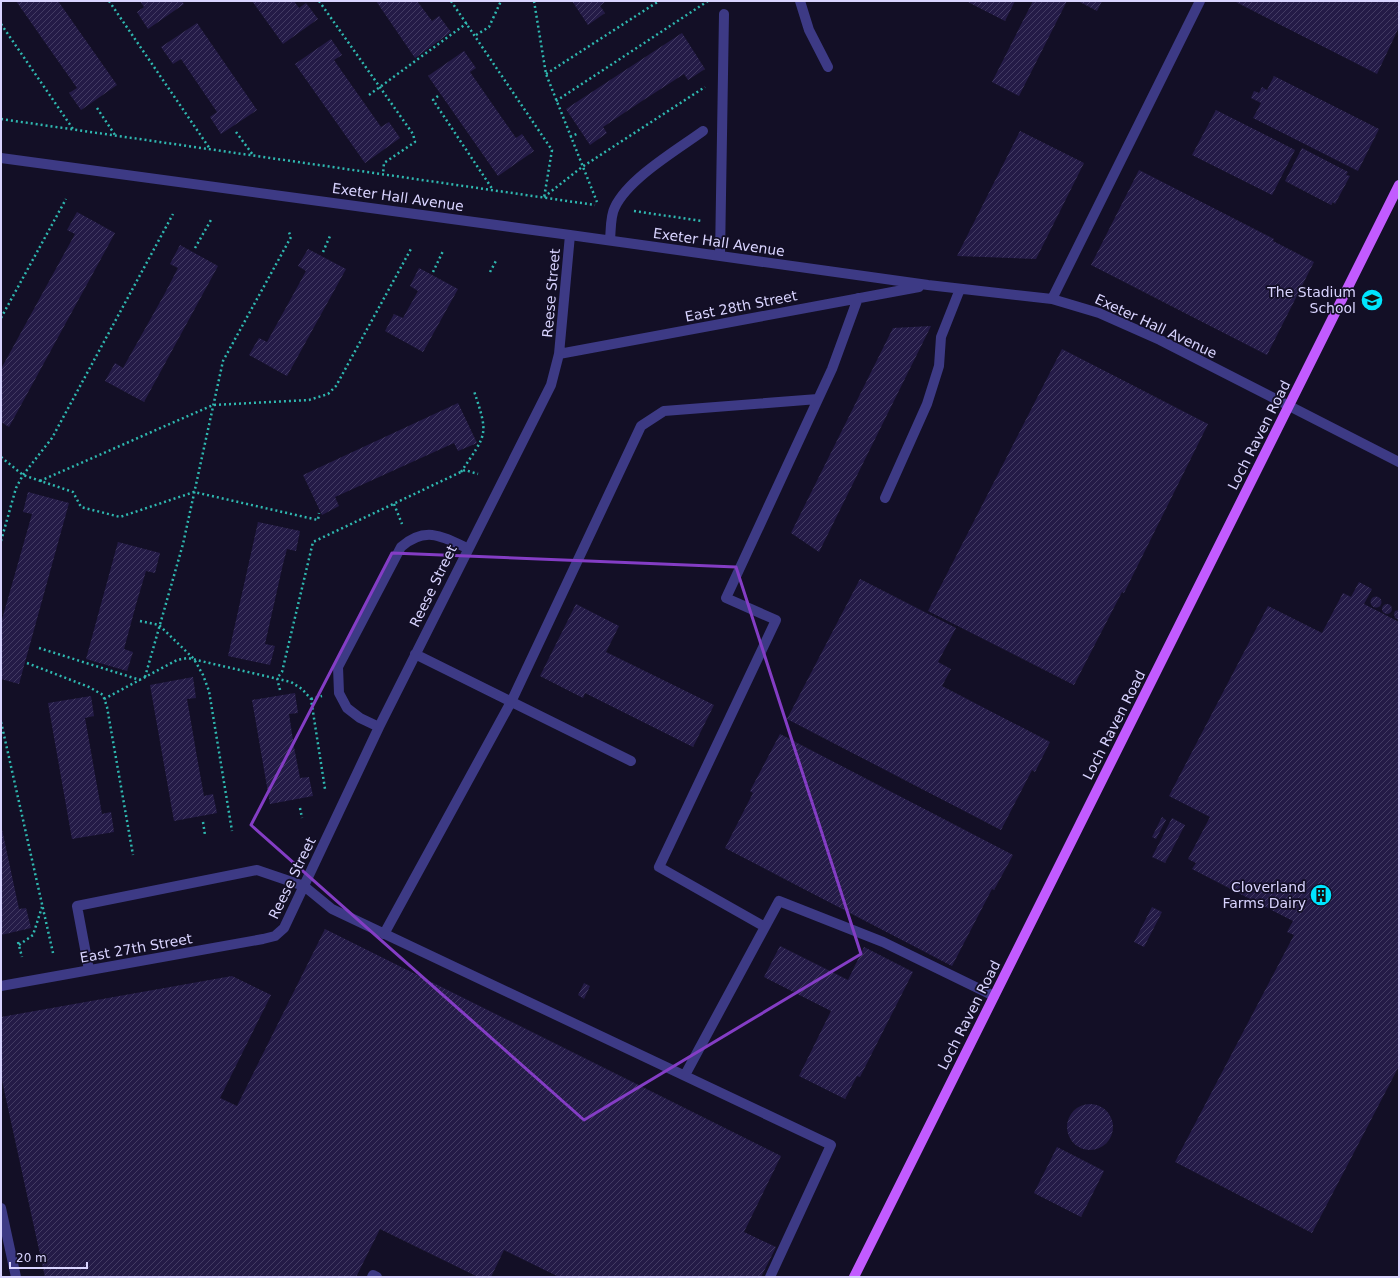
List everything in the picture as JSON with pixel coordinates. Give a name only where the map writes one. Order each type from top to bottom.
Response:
[{"type":"main road","name":"Loch Raven Road","points":[[854,1277],[1399,185]]},
{"type":"street","points":[[800,1],[809,30],[828,66]]},
{"type":"street","points":[[1052,299],[1200,1]]},
{"type":"street","points":[[720,256],[724,14]]},
{"type":"street","points":[[610,240],[614,208],[640,177],[703,131]]},
{"type":"street","name":"Exeter Hall Avenue","points":[[1,158],[610,240],[928,285],[1052,299],[1099,313],[1160,340],[1399,462]]},
{"type":"street","name":"Reese Street","points":[[275,936],[284,928],[379,726],[467,548],[551,385],[559,354],[570,235]]},
{"type":"street","name":"East 28th Street","points":[[559,354],[928,285]]},
{"type":"street","points":[[885,498],[927,404],[938,366],[941,337],[960,289]]},
{"type":"street","points":[[765,927],[659,867],[776,620],[726,598],[832,369],[858,298]]},
{"type":"street","points":[[384,934],[511,702],[641,426],[664,411],[818,399]]},
{"type":"street","points":[[379,726],[360,718],[347,708],[339,693],[338,667],[401,547],[410,538],[423,535],[436,535],[467,548]]},
{"type":"street","points":[[415,654],[631,761]]},
{"type":"street","points":[[89,970],[77,906],[258,870],[304,886],[332,909],[831,1145],[770,1277]]},
{"type":"street","points":[[684,1075],[779,902],[883,942],[994,996]]},
{"type":"street","name":"East 27th Street","points":[[1,986],[275,936]]},
{"type":"street","points":[[1,1208],[16,1277]]},
{"type":"street","points":[[372,1277],[373,1275],[377,1277]]},
{"type":"path","points":[[109,1],[211,149]]},
{"type":"path","points":[[319,1],[413,134],[415,142],[384,162],[383,174]]},
{"type":"path","points":[[451,1],[476,35],[552,150],[544,198]]},
{"type":"path","points":[[476,35],[489,27],[501,1]]},
{"type":"path","points":[[1,119],[599,206],[582,167],[546,74],[534,1]]},
{"type":"path","points":[[546,74],[659,1]]},
{"type":"path","points":[[556,102],[708,1]]},
{"type":"path","points":[[369,95],[467,23]]},
{"type":"path","points":[[1,24],[74,129]]},
{"type":"path","points":[[544,198],[582,167],[706,86]]},
{"type":"path","points":[[438,96],[433,100],[493,190]]},
{"type":"path","points":[[97,108],[115,135]]},
{"type":"path","points":[[236,132],[254,156]]},
{"type":"path","points":[[570,137],[579,133]]},
{"type":"path","points":[[1,318],[66,199]]},
{"type":"path","points":[[614,208],[720,224]]},
{"type":"path","points":[[1,541],[16,488],[23,475],[52,438],[173,214]]},
{"type":"path","points":[[195,248],[211,220]]},
{"type":"path","points":[[145,678],[182,544],[223,360],[291,237],[288,230]]},
{"type":"path","points":[[323,252],[330,236]]},
{"type":"path","points":[[40,482],[213,405],[309,400],[328,394],[336,386],[412,248]]},
{"type":"path","points":[[433,272],[443,251]]},
{"type":"path","points":[[490,272],[497,259]]},
{"type":"path","points":[[461,472],[482,441],[485,429],[474,391]]},
{"type":"path","points":[[1,457],[23,475],[73,492],[82,507],[120,517],[194,492],[318,520],[319,513]]},
{"type":"path","points":[[277,678],[282,672],[313,542],[465,470],[478,474]]},
{"type":"path","points":[[394,504],[403,527]]},
{"type":"path","points":[[140,621],[160,625],[194,659],[203,675],[209,691],[232,830]]},
{"type":"path","points":[[39,648],[140,680]]},
{"type":"path","points":[[104,699],[177,660],[194,659],[290,682],[302,689],[311,699],[325,789]]},
{"type":"path","points":[[27,663],[89,687],[103,695],[133,855]]},
{"type":"path","points":[[277,678],[280,690]]},
{"type":"path","points":[[1,722],[53,952]]},
{"type":"path","points":[[300,808],[302,818]]},
{"type":"path","points":[[203,822],[205,836]]},
{"type":"path","points":[[22,957],[19,943],[33,935],[42,906]]},
{"type":"highlighted area","points":[[392,553],[736,567],[861,954],[584,1120],[251,825]]},
{"type":"building","points":[[16,1],[58,1],[117,85],[81,110],[69,93],[77,88]]},
{"type":"building","points":[[140,1],[182,1],[184,4],[148,29],[137,12],[144,7]]},
{"type":"building","points":[[252,1],[294,1],[299,8],[306,3],[318,19],[283,44]]},
{"type":"building","points":[[376,1],[417,1],[432,21],[439,16],[451,32],[415,58]]},
{"type":"building","points":[[572,1],[606,1],[600,6],[605,13],[588,25]]},
{"type":"building","points":[[966,1],[1015,1],[1005,21]]},
{"type":"building","points":[[1033,1],[1067,1],[1019,96],[992,82]]},
{"type":"building","points":[[1078,1],[1102,1],[1097,11]]},
{"type":"building","points":[[1234,1],[1399,1],[1399,27],[1377,74]]},
{"type":"building","points":[[197,23],[257,110],[221,134],[210,117],[217,112],[181,59],[173,64],[161,47]]},
{"type":"building","points":[[682,33],[705,69],[688,80],[684,74],[642,101],[603,127],[607,133],[590,145],[566,109]]},
{"type":"building","points":[[331,39],[342,55],[334,60],[343,73],[381,127],[389,122],[400,138],[365,163],[295,64]]},
{"type":"building","points":[[464,51],[476,68],[470,72],[516,138],[522,134],[534,151],[498,176],[428,76]]},
{"type":"building","points":[[1274,76],[1379,129],[1358,171],[1253,118],[1261,103],[1251,98],[1254,91],[1259,93],[1262,87],[1267,90]]},
{"type":"building","points":[[1216,110],[1295,150],[1272,195],[1192,155]]},
{"type":"building","points":[[1020,131],[1084,163],[1036,259],[957,256]]},
{"type":"building","points":[[1302,148],[1348,172],[1346,175],[1350,176],[1335,204],[1333,202],[1331,205],[1285,181]]},
{"type":"building","points":[[1139,170],[1274,239],[1273,241],[1314,262],[1267,355],[1091,265]]},
{"type":"building","points":[[77,212],[115,233],[9,427],[1,422],[1,369],[75,234],[67,230]]},
{"type":"building","points":[[180,245],[218,266],[144,402],[105,381],[115,363],[123,368],[164,295],[178,268],[170,264]]},
{"type":"building","points":[[308,249],[346,269],[287,376],[249,355],[259,338],[267,342],[306,271],[298,266]]},
{"type":"building","points":[[419,268],[458,289],[423,352],[385,331],[394,314],[403,318],[418,291],[410,286]]},
{"type":"building","points":[[931,326],[819,552],[791,533],[893,328]]},
{"type":"building","points":[[1062,349],[1208,424],[1124,593],[1122,592],[1074,685],[928,611]]},
{"type":"building","points":[[458,403],[477,443],[458,451],[454,443],[335,497],[339,506],[322,515],[303,475]]},
{"type":"building","points":[[28,492],[69,503],[19,684],[1,679],[1,623],[32,514],[23,512]]},
{"type":"building","points":[[258,522],[300,531],[296,551],[287,549],[265,644],[275,646],[270,665],[228,656]]},
{"type":"building","points":[[118,542],[160,553],[155,573],[146,571],[137,601],[124,649],[133,652],[127,671],[86,659]]},
{"type":"building","points":[[860,579],[956,628],[938,662],[951,669],[942,686],[1050,742],[1035,772],[1032,770],[1001,830],[787,719]]},
{"type":"building","name":"Cloverland Farms Dairy","points":[[1359,582],[1372,589],[1364,604],[1399,622],[1399,1066],[1312,1233],[1175,1162],[1294,935],[1287,932],[1293,921],[1192,869],[1196,863],[1188,859],[1210,817],[1169,796],[1268,606],[1322,633],[1343,593],[1351,597]]},
{"type":"building","points":[[1374,597],[1378,597],[1380,598],[1380,606],[1374,607],[1371,604],[1371,600]]},
{"type":"building","points":[[576,604],[619,626],[606,652],[714,705],[693,747],[585,693],[583,698],[540,676]]},
{"type":"building","points":[[1385,604],[1389,604],[1391,605],[1391,613],[1385,614],[1382,611],[1382,607]]},
{"type":"building","points":[[1399,610],[1399,620],[1395,618],[1394,614],[1395,611]]},
{"type":"building","points":[[193,677],[196,698],[187,699],[198,763],[204,796],[213,794],[217,813],[174,821],[150,685]]},
{"type":"building","points":[[295,693],[298,713],[289,714],[294,747],[300,778],[309,777],[313,796],[270,804],[252,700]]},
{"type":"building","points":[[91,696],[94,716],[85,718],[102,814],[111,812],[114,832],[72,839],[48,703]]},
{"type":"building","points":[[780,734],[1013,855],[994,890],[992,889],[952,966],[725,848],[753,793],[750,791]]},
{"type":"building","points":[[1162,817],[1166,820],[1156,839],[1152,837]]},
{"type":"building","points":[[1172,818],[1185,825],[1165,863],[1152,857]]},
{"type":"building","points":[[1,825],[19,909],[26,908],[31,928],[1,935]]},
{"type":"building","points":[[1152,907],[1162,912],[1144,947],[1134,942]]},
{"type":"building","points":[[325,929],[781,1156],[744,1232],[776,1247],[761,1277],[559,1277],[504,1250],[491,1277],[478,1277],[380,1229],[356,1277],[45,1277],[1,1076],[1,1017],[232,976],[271,995],[220,1098],[237,1106]]},
{"type":"building","points":[[780,946],[848,980],[864,947],[913,972],[860,1077],[857,1076],[845,1099],[799,1076],[831,1011],[764,977]]},
{"type":"building","points":[[584,983],[590,986],[584,999],[578,995]]},
{"type":"building","points":[[1086,1104],[1094,1104],[1103,1108],[1109,1114],[1113,1127],[1109,1140],[1103,1146],[1094,1150],[1086,1150],[1077,1146],[1071,1140],[1067,1131],[1067,1123],[1071,1114],[1077,1108]]},
{"type":"building","points":[[1057,1147],[1104,1171],[1081,1217],[1034,1193]]},
{"type":"place","name":"The Stadium School","points":[[1372,300]]},
{"type":"place","name":"Cloverland Farms Dairy","points":[[1321,895]]}]
